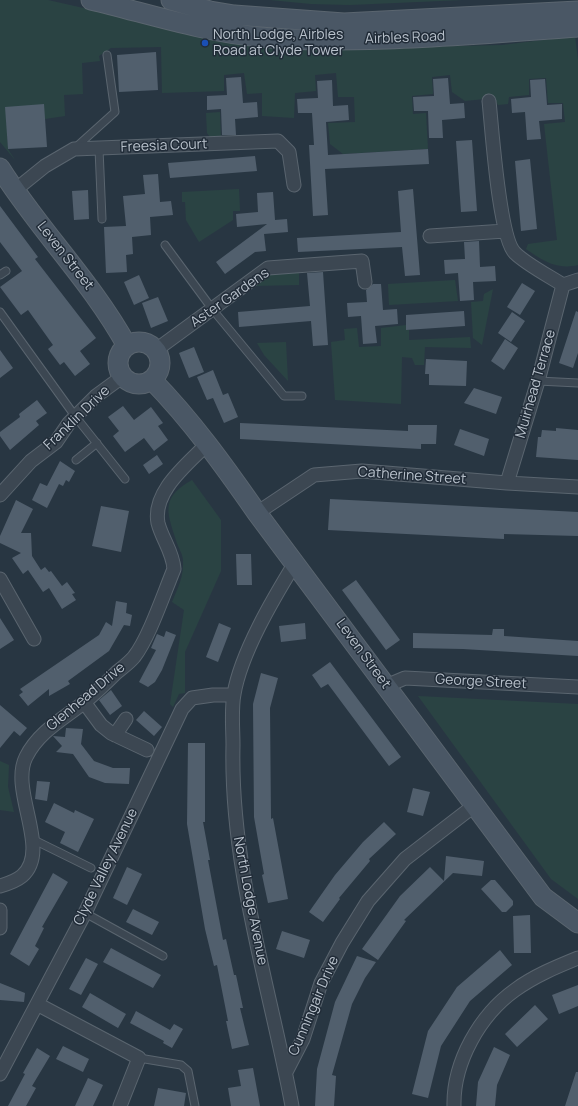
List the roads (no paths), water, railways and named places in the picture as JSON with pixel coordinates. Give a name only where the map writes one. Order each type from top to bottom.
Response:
[{"type":"street","name":"Airbles Road","points":[[91,0],[202,27],[258,37],[325,41],[455,36],[575,14]]},
{"type":"street","name":"Airbles Road","points":[[171,0],[210,11],[234,15],[344,23],[575,14]]},
{"type":"street","points":[[489,101],[505,231],[508,242],[514,253],[563,285],[578,280]]},
{"type":"street","name":"Freesia Court","points":[[14,191],[45,166],[74,149],[278,141],[289,152],[294,184]]},
{"type":"street","name":"Leven Street","points":[[0,168],[14,191],[111,316],[127,346]]},
{"type":"street","points":[[430,236],[505,231]]},
{"type":"street","name":"Aster Gardens","points":[[156,350],[214,310],[268,268],[362,261],[365,282]]},
{"type":"street","name":"Muirhead Terrace","points":[[507,483],[538,381],[563,285]]},
{"type":"street","points":[[142,342],[156,350],[160,366],[157,374],[152,380],[145,384],[137,385],[128,382],[122,377],[117,368],[117,360],[121,351],[127,346],[132,343],[142,342]]},
{"type":"street","name":"Franklin Drive","points":[[0,495],[12,480],[31,461],[56,442],[69,423],[96,396],[122,377]]},
{"type":"street","name":"Leven Street","points":[[152,380],[170,399],[207,444],[543,897],[578,923]]},
{"type":"street","name":"Glenhead Drive","points":[[0,886],[22,876],[29,868],[32,858],[32,839],[22,789],[21,775],[24,760],[31,746],[42,734],[84,702],[134,657],[145,637],[174,569],[174,559],[158,522],[158,508],[162,496],[170,484],[207,444]]},
{"type":"street","name":"Catherine Street","points":[[257,513],[314,475],[362,470],[507,483],[578,486]]},
{"type":"street","name":"North Lodge Avenue","points":[[292,1106],[239,854],[232,773],[234,695],[243,661],[281,586],[295,563]]},
{"type":"street","points":[[0,579],[34,639]]},
{"type":"street","name":"George Street","points":[[386,686],[405,678],[578,687]]},
{"type":"street","name":"Clyde Valley Avenue","points":[[0,1074],[85,913],[182,709],[192,698],[213,695],[234,695]]},
{"type":"street","points":[[84,702],[101,725],[115,735],[147,750]]},
{"type":"street","points":[[115,735],[126,719]]},
{"type":"street","name":"Cunningair Drive","points":[[286,1072],[303,1039],[321,983],[342,943],[368,901],[405,859],[475,805]]},
{"type":"street","points":[[0,910],[0,928]]},
{"type":"street","points":[[454,1106],[457,1079],[464,1055],[482,1022],[514,990],[548,970],[578,958]]},
{"type":"street","points":[[37,1004],[139,1058],[120,1106]]},
{"type":"lane","points":[[74,149],[115,112],[107,55]]},
{"type":"lane","points":[[99,148],[102,219]]},
{"type":"lane","points":[[165,245],[214,310],[284,396],[302,396]]},
{"type":"lane","points":[[0,312],[76,416],[125,479]]},
{"type":"lane","points":[[538,381],[578,383]]},
{"type":"lane","points":[[76,460],[97,444]]},
{"type":"lane","points":[[32,839],[91,868]]},
{"type":"lane","points":[[85,913],[163,956]]},
{"type":"lane","points":[[139,1058],[181,1065],[185,1068],[188,1071],[195,1106]]},
{"type":"place","name":"North Lodge, Airbles Road at Clyde Tower","points":[[205,43]]}]
